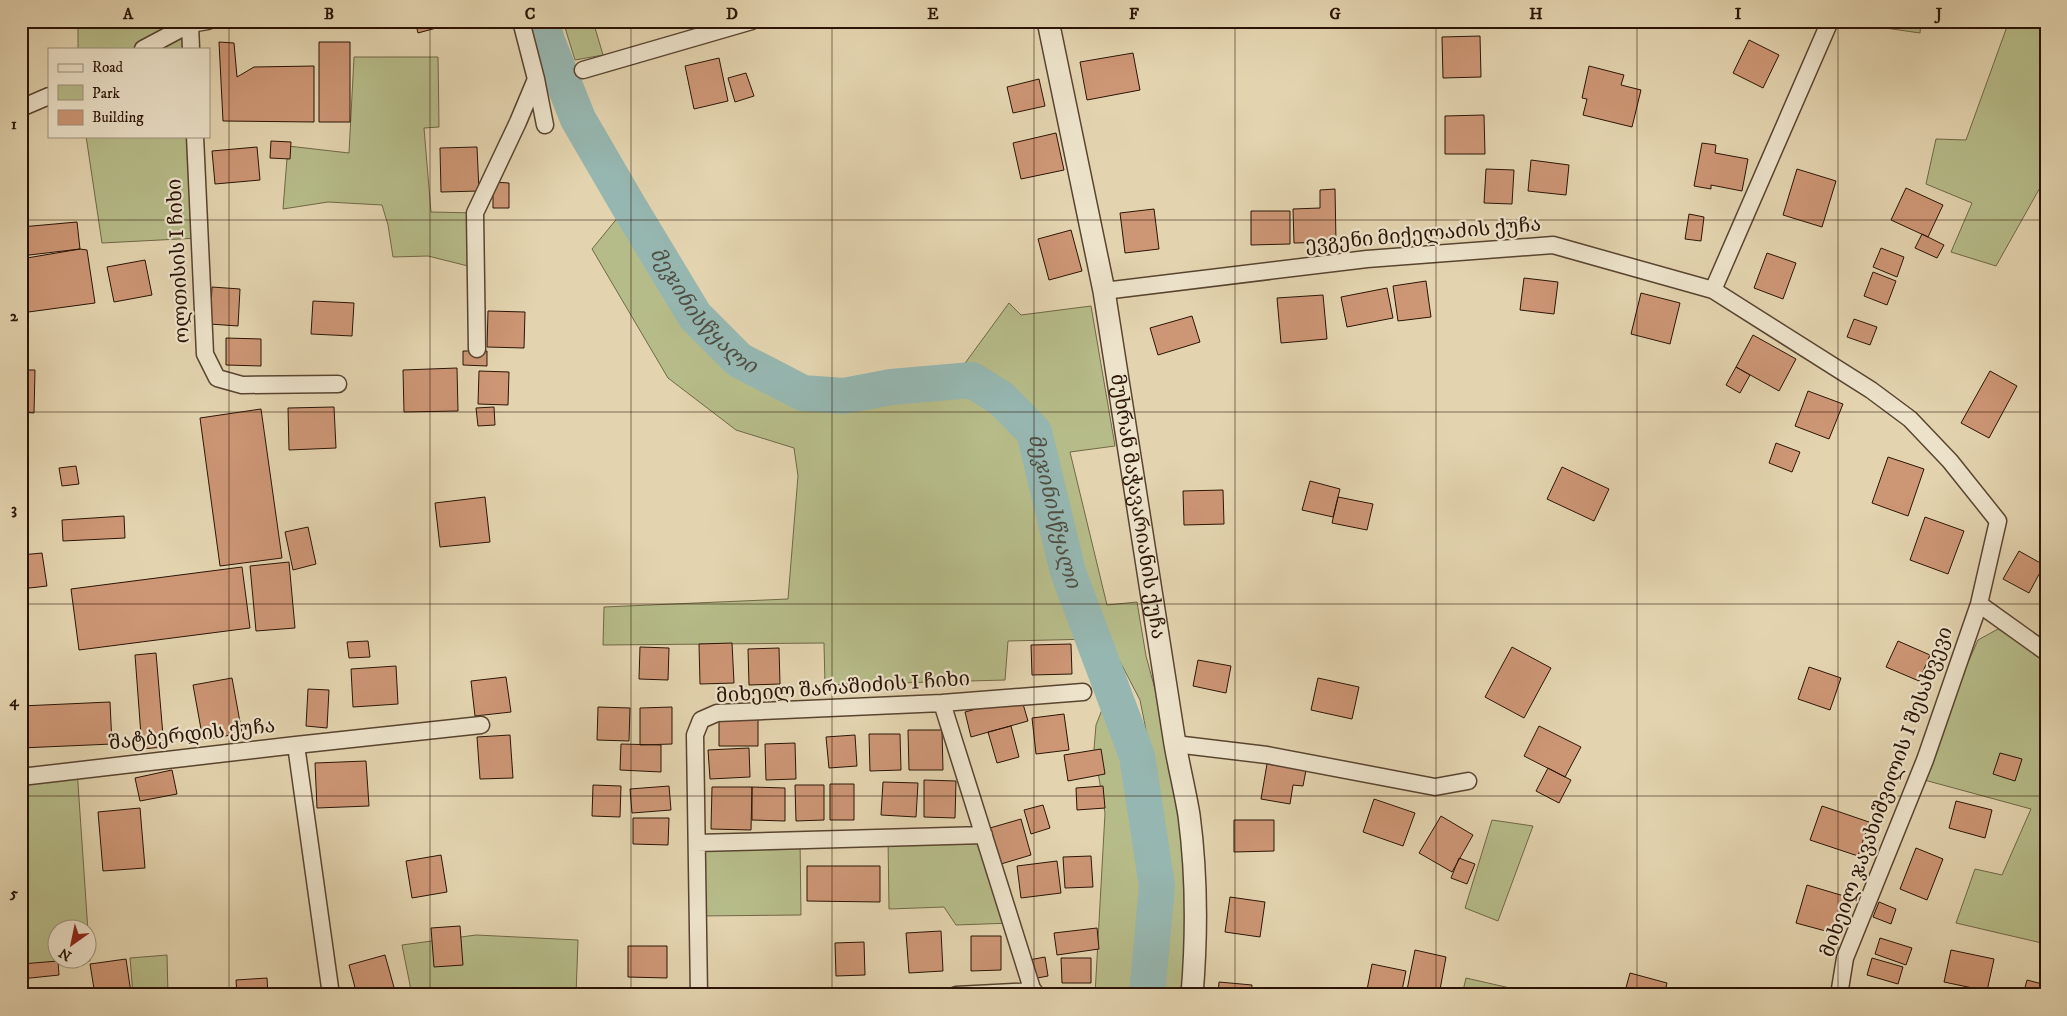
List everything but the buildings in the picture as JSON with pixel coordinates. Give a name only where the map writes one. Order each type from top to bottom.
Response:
[{"type":"street","points":[[145,48],[190,24],[208,21]]},
{"type":"street","points":[[521,21],[536,79],[545,125]]},
{"type":"street","points":[[583,70],[752,21]]},
{"type":"street","name":"მუხრან მაჭავარიანის ქუჩა","points":[[1048,21],[1104,291],[1175,744],[1189,815],[1195,877],[1195,956],[1192,995]]},
{"type":"street","points":[[1713,290],[1830,21]]},
{"type":"street","points":[[190,24],[191,48]]},
{"type":"street","points":[[477,349],[475,213],[536,79]]},
{"type":"street","points":[[21,108],[48,96]]},
{"type":"street","name":"ოლთისის I ჩიხი","points":[[195,138],[205,354],[217,378],[242,385],[338,384]]},
{"type":"street","name":"ევგენი მიქელაძის ქუჩა","points":[[1104,291],[1366,259],[1554,245],[1713,290],[1871,390],[1910,419],[1950,461],[1998,522],[1979,604]]},
{"type":"street","points":[[1979,604],[2046,652]]},
{"type":"street","name":"მიხეილ ჯავახიშვილის I შესახვევი","points":[[1839,995],[1845,958],[1925,760],[1979,604]]},
{"type":"street","name":"მიხეილ შარაშიძის I ჩიხი","points":[[699,995],[695,735],[702,720],[717,713],[942,703],[1083,692]]},
{"type":"street","points":[[942,703],[1034,993],[956,995]]},
{"type":"street","points":[[296,745],[481,725]]},
{"type":"street","points":[[1175,744],[1267,755],[1434,787],[1468,781]]},
{"type":"street","name":"შატბერდის ქუჩა","points":[[21,777],[296,745],[331,995]]},
{"type":"street","points":[[697,843],[984,835]]},
{"type":"green space","points":[[78,21],[189,21],[191,48],[78,48]]},
{"type":"green space","points":[[563,21],[593,21],[603,55],[575,60]]},
{"type":"green space","points":[[1836,21],[1921,21],[1920,33]]},
{"type":"green space","points":[[2009,21],[2046,21],[2046,177],[1996,266],[1951,252],[1972,203],[1926,184],[1936,139],[1966,140]]},
{"type":"green space","points":[[354,57],[438,57],[439,127],[424,128],[431,212],[475,213],[476,268],[428,256],[393,257],[388,225],[382,205],[328,202],[283,209],[288,146],[349,153]]},
{"type":"green space","points":[[86,138],[195,138],[199,238],[102,243]]},
{"type":"green space","points":[[628,205],[695,316],[739,360],[803,393],[844,396],[891,387],[972,380],[1002,399],[1034,432],[1068,572],[1093,639],[1008,641],[1005,680],[825,685],[824,643],[603,645],[604,607],[788,599],[798,476],[794,448],[736,430],[668,378],[592,249]]},
{"type":"green space","points":[[1009,303],[1021,315],[1091,306],[1115,446],[1070,452],[1107,605],[1137,602],[1146,656],[1189,815],[1192,995],[1095,995],[1105,813],[1094,749],[1096,725],[1111,687],[1136,755],[1150,750],[1140,700],[1102,627],[1046,438],[1031,405],[1002,384],[963,366]]},
{"type":"green space","points":[[1998,629],[2046,658],[2046,944],[1956,923],[1975,869],[2002,875],[2031,809],[1917,778],[1978,640]]},
{"type":"green space","points":[[77,769],[87,918],[48,918],[48,963],[21,965],[21,780]]},
{"type":"green space","points":[[1492,820],[1533,826],[1498,921],[1465,908]]},
{"type":"green space","points":[[984,835],[1012,923],[956,925],[944,907],[889,909],[888,838]]},
{"type":"green space","points":[[800,840],[801,915],[698,916],[697,843]]},
{"type":"green space","points":[[476,935],[578,940],[576,995],[412,995],[402,945]]},
{"type":"green space","points":[[167,955],[168,995],[133,995],[130,958]]},
{"type":"green space","points":[[1466,978],[1510,988],[1508,995],[1462,995]]},
{"type":"waterway","name":"მეჯინისწყალი","points":[[542,21],[547,41],[578,119],[695,316],[739,360],[803,393],[844,396],[891,387],[972,380],[1002,399],[1034,432],[1068,572],[1137,756],[1157,886],[1147,995]]}]
